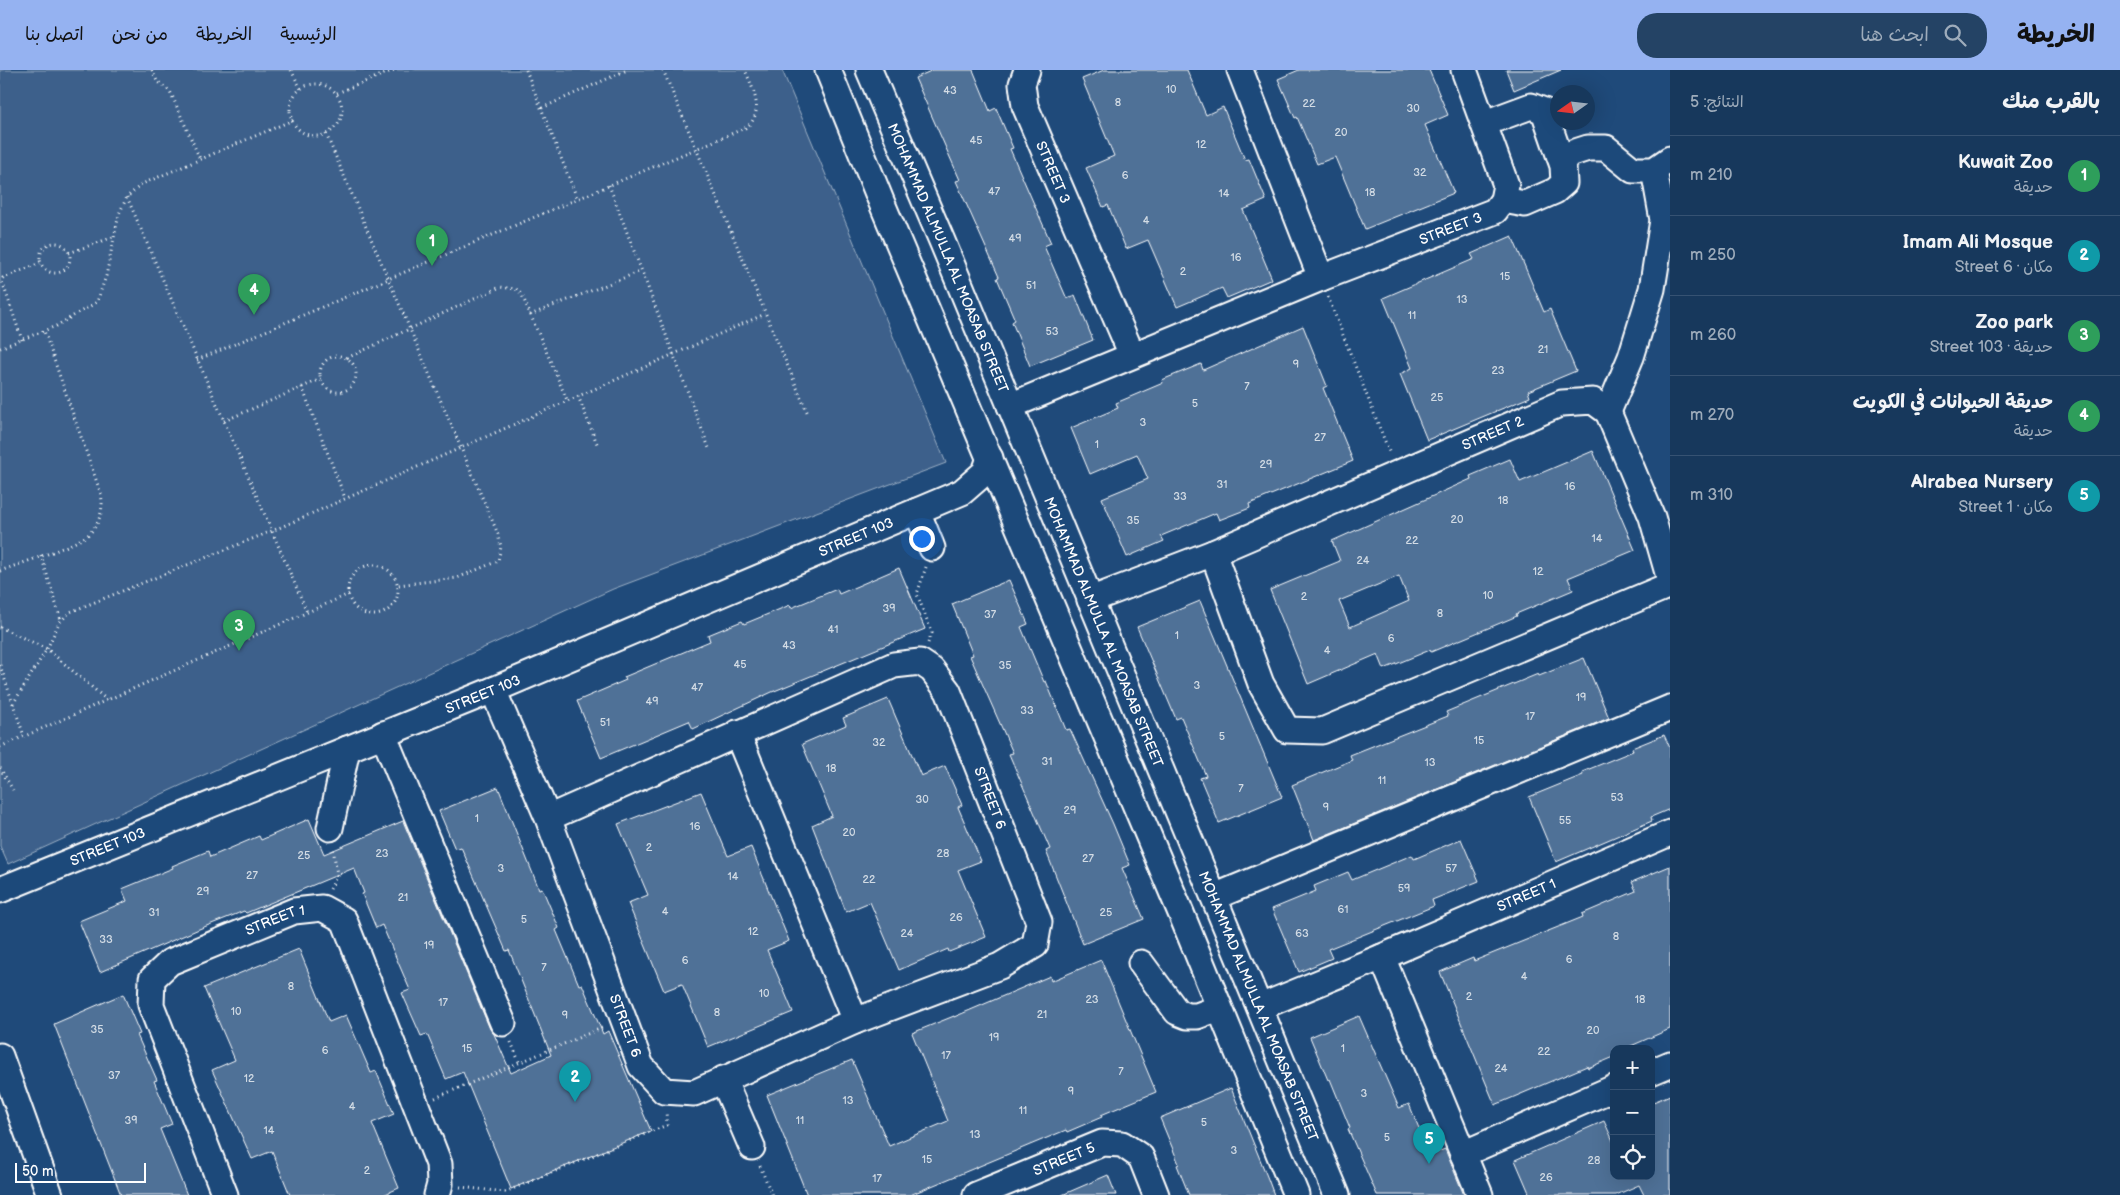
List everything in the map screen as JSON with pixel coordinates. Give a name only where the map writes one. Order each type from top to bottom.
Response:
[{"type":"street","points":[[828,70],[1296,1195]]},
{"type":"street","name":"MOHAMMAD ALMULLA AL MOASAB STREET","points":[[869,70],[942,241],[1337,1195]]},
{"type":"street","name":"STREET 3","points":[[1027,70],[1022,84],[1026,106],[1132,355]]},
{"type":"street","points":[[1240,70],[1321,278]]},
{"type":"street","points":[[1464,70],[1506,184],[1503,200],[1525,204],[1555,191],[1564,183],[1560,157],[1544,111],[1531,106],[1485,123]]},
{"type":"street","points":[[1560,157],[1588,148],[1606,148],[1634,170],[1662,164],[1663,220],[1652,289],[1631,357],[1608,412],[1661,514],[1670,580]]},
{"type":"street","points":[[881,201],[891,207],[903,208],[914,203],[922,193]]},
{"type":"street","name":"STREET 3","points":[[1010,406],[1321,278],[1495,211],[1503,200]]},
{"type":"street","points":[[902,251],[908,240],[919,234],[932,234],[942,241]]},
{"type":"street","name":"STREET 2","points":[[1090,600],[1213,553],[1562,403],[1592,401],[1608,412]]},
{"type":"street","name":"STREET 103","points":[[0,890],[493,690],[962,492],[985,472],[990,458]]},
{"type":"street","name":"STREET 103","points":[[962,492],[992,492],[1006,499]]},
{"type":"street","points":[[917,511],[932,548]]},
{"type":"street","points":[[1213,553],[1261,684],[1287,730],[1322,731],[1670,585]]},
{"type":"street","points":[[548,818],[894,665],[920,662]]},
{"type":"street","name":"STREET 6","points":[[493,690],[548,818],[641,1066],[664,1091],[694,1092],[855,1020],[1000,966],[1035,945],[1039,922],[948,691],[932,670],[920,662]]},
{"type":"street","points":[[1180,913],[1179,900],[1186,889],[1199,885],[1212,894],[1670,708]]},
{"type":"street","points":[[737,733],[855,1020]]},
{"type":"street","points":[[383,734],[503,1023]]},
{"type":"street","points":[[330,828],[347,749]]},
{"type":"street","name":"STREET 1","points":[[1260,1007],[1670,834]]},
{"type":"street","name":"STREET 1","points":[[225,1195],[151,1006],[152,979],[170,962],[179,958],[294,911],[322,908],[344,920],[439,1164],[438,1190]]},
{"type":"street","points":[[1382,957],[1480,1195]]},
{"type":"street","points":[[1141,962],[1177,1012],[1187,1016],[1197,1016],[1219,1008]]},
{"type":"street","points":[[0,1056],[50,1195]]},
{"type":"street","points":[[1655,1070],[1670,1064]]},
{"type":"street","points":[[723,1080],[752,1147]]},
{"type":"street","points":[[1463,1154],[1610,1090]]},
{"type":"street","name":"STREET 5","points":[[976,1195],[1102,1143],[1122,1144],[1141,1158],[1156,1195]]},
{"type":"path","points":[[152,70],[157,81],[170,91],[200,159]]},
{"type":"path","points":[[291,70],[301,89]]},
{"type":"path","points":[[336,93],[394,70]]},
{"type":"path","points":[[526,70],[577,198]]},
{"type":"path","points":[[542,108],[628,70]]},
{"type":"path","points":[[663,70],[808,414]]},
{"type":"path","points":[[197,360],[751,124],[757,107],[746,70]]},
{"type":"path","points":[[320,84],[329,87],[336,93],[341,102],[342,111],[340,121],[334,129],[318,136],[303,132],[293,120],[290,111],[292,103],[295,95],[301,89],[310,85],[320,84]]},
{"type":"path","points":[[0,348],[56,326],[97,302],[106,276],[119,214],[126,197],[142,184],[293,120]]},
{"type":"path","points":[[326,134],[498,534],[501,547],[498,561],[457,578],[398,585]]},
{"type":"path","points":[[609,185],[672,355],[709,448]]},
{"type":"path","points":[[126,197],[307,612]]},
{"type":"path","points":[[69,253],[114,237]]},
{"type":"path","points":[[52,242],[63,244],[69,253],[70,261],[68,266],[58,273],[46,271],[40,263],[39,254],[42,249],[52,242]]},
{"type":"path","points":[[22,340],[2,280],[40,263]]},
{"type":"path","points":[[530,316],[641,271]]},
{"type":"path","points":[[1321,278],[1397,474]]},
{"type":"path","points":[[347,358],[500,288],[516,289],[522,295],[567,400]]},
{"type":"path","points":[[13,704],[47,649],[61,620],[70,612],[272,531],[765,314]]},
{"type":"path","points":[[0,571],[84,538],[101,515],[103,504],[44,331]]},
{"type":"path","points":[[342,355],[347,358],[351,360],[356,368],[356,378],[352,386],[344,391],[334,392],[326,388],[321,379],[320,370],[324,361],[332,356],[342,355]]},
{"type":"path","points":[[224,421],[321,379]]},
{"type":"path","points":[[302,388],[345,498]]},
{"type":"path","points":[[578,396],[598,446]]},
{"type":"path","points":[[920,662],[932,633],[917,594],[932,548]]},
{"type":"path","points":[[41,555],[61,620]]},
{"type":"path","points":[[370,565],[381,566],[391,572],[398,585],[399,592],[395,603],[387,612],[376,615],[365,614],[356,608],[349,594],[348,588],[352,577],[359,569],[370,565]]},
{"type":"path","points":[[0,747],[349,594]]},
{"type":"path","points":[[0,627],[47,649],[107,700]]},
{"type":"path","points":[[0,665],[24,736]]},
{"type":"path","points":[[0,768],[13,790]]},
{"type":"path","points":[[322,908],[337,875],[330,828]]},
{"type":"path","points":[[416,1106],[623,1019]]},
{"type":"path","points":[[438,1190],[506,1193],[667,1125],[664,1091]]},
{"type":"path","points":[[752,1147],[772,1195]]},
{"type":"shaded area","points":[[0,70],[782,70],[946,463],[613,589],[8,864],[0,846]]},
{"type":"building","points":[[933,70],[973,70],[990,111],[996,108],[1013,148],[1010,149],[1051,243],[1044,246],[1067,299],[1075,295],[1093,340],[1030,366],[1012,322],[1015,320],[997,278],[999,277],[956,181],[960,180],[915,78]]},
{"type":"building","points":[[1104,70],[1187,70],[1206,115],[1223,107],[1245,160],[1249,159],[1266,200],[1243,210],[1272,279],[1227,298],[1222,288],[1177,307],[1148,240],[1126,249],[1108,205],[1103,207],[1086,168],[1114,156],[1082,79]]},
{"type":"building","points":[[1299,70],[1429,70],[1448,115],[1425,125],[1454,193],[1365,229],[1335,157],[1317,164],[1278,79]]},
{"type":"building","points":[[1506,70],[1561,70],[1514,90]]},
{"type":"building","points":[[1512,236],[1544,312],[1550,309],[1576,371],[1528,391],[1530,397],[1427,440],[1400,374],[1412,368],[1383,298],[1474,259],[1471,254]]},
{"type":"building","points":[[1303,326],[1327,386],[1323,388],[1353,461],[1249,504],[1250,508],[1219,520],[1216,513],[1161,536],[1164,541],[1127,557],[1102,498],[1148,479],[1137,454],[1090,474],[1071,428],[1118,408],[1116,403],[1163,383],[1162,380],[1201,364],[1203,370]]},
{"type":"building","points":[[1593,451],[1635,550],[1568,578],[1573,590],[1431,652],[1430,650],[1384,669],[1378,654],[1308,684],[1270,590],[1340,561],[1332,541],[1471,479],[1470,476],[1510,459],[1520,482]],"holes":[[[1399,576],[1409,601],[1350,627],[1339,601]]]},
{"type":"building","points":[[899,568],[925,629],[772,692],[693,729],[689,721],[601,758],[577,701],[626,680],[624,677],[710,641],[708,635],[742,621],[744,624],[790,605],[791,608],[837,589],[839,594]]},
{"type":"building","points":[[1009,580],[1028,624],[1021,627],[1044,682],[1046,681],[1066,730],[1070,729],[1130,865],[1122,868],[1144,919],[1083,944],[1046,851],[1050,849],[1009,754],[1013,753],[970,656],[973,655],[952,604]]},
{"type":"building","points":[[1200,601],[1282,797],[1219,823],[1200,778],[1206,776],[1181,717],[1176,719],[1137,627]]},
{"type":"building","points":[[1584,658],[1609,718],[1314,840],[1292,785],[1352,760],[1350,755],[1448,716],[1446,712],[1538,674],[1539,676]]},
{"type":"building","points":[[888,699],[921,776],[945,766],[962,805],[958,807],[981,861],[958,870],[986,937],[949,952],[948,949],[899,970],[870,902],[846,912],[812,825],[832,816],[802,744],[846,725],[843,718]]},
{"type":"building","points":[[1664,735],[1670,748],[1670,809],[1651,817],[1652,821],[1556,862],[1529,797],[1583,775],[1582,772],[1633,751],[1632,748]]},
{"type":"building","points":[[498,787],[539,889],[542,888],[559,928],[556,930],[579,985],[582,984],[603,1034],[608,1031],[651,1131],[511,1189],[463,1072],[446,1079],[427,1034],[421,1036],[402,993],[410,990],[382,925],[376,928],[354,868],[246,913],[244,911],[199,929],[100,972],[79,921],[127,901],[122,889],[173,868],[172,866],[208,851],[210,857],[259,836],[261,840],[309,819],[324,854],[403,821],[490,1029],[511,1073],[551,1055],[509,950],[506,951],[461,847],[455,849],[439,811]]},
{"type":"building","points":[[701,792],[728,856],[751,847],[789,941],[767,950],[793,1012],[708,1047],[682,984],[664,991],[628,903],[648,895],[618,824]]},
{"type":"building","points":[[1461,839],[1479,881],[1432,900],[1434,906],[1328,949],[1332,958],[1299,972],[1272,909],[1316,891],[1314,886],[1348,872],[1352,880],[1412,855],[1414,859]]},
{"type":"building","points":[[1670,866],[1670,1029],[1633,1045],[1610,1045],[1610,1059],[1588,1068],[1587,1066],[1495,1105],[1440,972],[1473,958],[1474,961],[1583,917],[1582,914],[1636,891],[1632,882]]},
{"type":"building","points":[[299,949],[329,1022],[346,1015],[371,1073],[376,1071],[394,1114],[372,1123],[399,1188],[383,1195],[290,1195],[272,1151],[252,1159],[212,1070],[235,1060],[204,988]]},
{"type":"building","points":[[1101,960],[1156,1092],[1101,1115],[1102,1117],[1067,1132],[1066,1130],[910,1195],[807,1195],[767,1095],[852,1060],[889,1146],[948,1121],[912,1033],[1050,976],[1051,981]]},
{"type":"building","points":[[123,994],[140,1034],[137,1035],[157,1080],[154,1081],[172,1124],[160,1129],[187,1195],[121,1195],[54,1024]]},
{"type":"building","points":[[1359,1016],[1399,1108],[1409,1104],[1430,1155],[1445,1149],[1464,1195],[1377,1195],[1348,1129],[1350,1128],[1330,1079],[1328,1080],[1310,1037]]},
{"type":"building","points":[[1231,1088],[1274,1195],[1189,1195],[1177,1165],[1179,1164],[1160,1118]]},
{"type":"building","points":[[1670,1095],[1670,1195],[1644,1195],[1639,1185],[1616,1195],[1530,1195],[1515,1160],[1604,1121],[1610,1134],[1610,1180],[1655,1180],[1655,1101]]},
{"type":"building","points":[[1108,1175],[1116,1195],[1062,1195]]},
{"type":"place","name":"Kuwait Zoo","points":[[432,266]]},
{"type":"place","name":"حديقة الحيوانات في الكويت","points":[[254,315]]},
{"type":"place","name":"Zoo park","points":[[239,651]]},
{"type":"place","name":"Imam Ali Mosque","points":[[575,1102]]},
{"type":"place","name":"Alrabea Nursery","points":[[1429,1164]]}]
